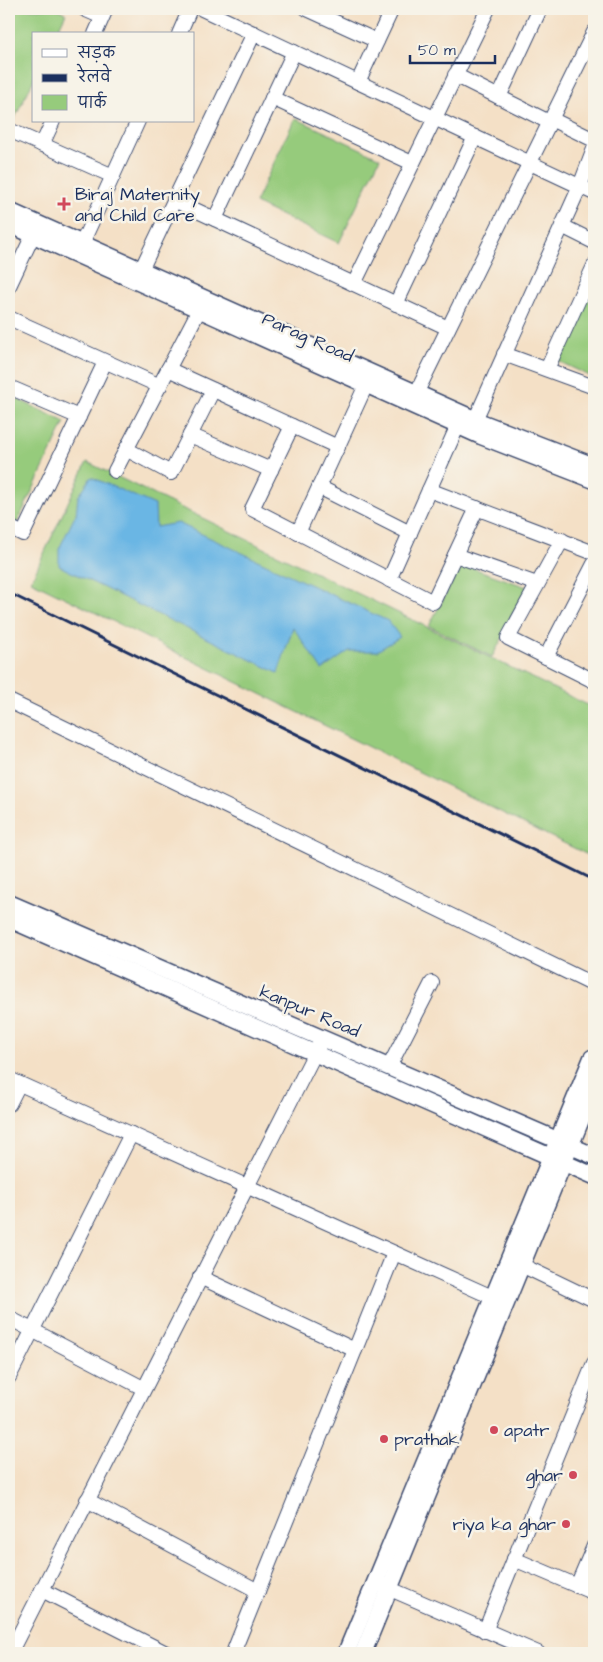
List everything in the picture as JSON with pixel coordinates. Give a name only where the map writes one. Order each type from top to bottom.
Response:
[{"type":"street","points":[[84,9],[104,13],[96,32]]},
{"type":"street","points":[[180,32],[190,9]]},
{"type":"street","points":[[202,9],[594,193]]},
{"type":"street","points":[[308,9],[377,40]]},
{"type":"street","points":[[358,82],[392,9]]},
{"type":"street","points":[[354,284],[488,9]]},
{"type":"street","points":[[499,97],[540,9]]},
{"type":"street","points":[[414,399],[594,32]]},
{"type":"street","points":[[141,270],[254,33]]},
{"type":"street","points":[[215,219],[294,52]]},
{"type":"street","points":[[455,75],[594,140]]},
{"type":"street","points":[[272,98],[412,163]]},
{"type":"street","points":[[42,145],[53,122]]},
{"type":"street","points":[[79,249],[138,122]]},
{"type":"street","points":[[9,130],[113,176]]},
{"type":"street","points":[[396,304],[475,137]]},
{"type":"street","points":[[475,420],[580,186],[594,149]]},
{"type":"street","points":[[174,200],[448,328]]},
{"type":"street","name":"Parag Road","points":[[9,211],[199,310],[366,385],[475,420],[594,466]]},
{"type":"street","name":"Parag Road","points":[[9,224],[34,235],[141,270],[414,399],[458,426],[594,480]]},
{"type":"street","points":[[562,226],[594,242]]},
{"type":"street","points":[[9,286],[34,235]]},
{"type":"street","points":[[547,369],[594,266]]},
{"type":"street","points":[[115,471],[199,310]]},
{"type":"street","points":[[9,318],[160,386]]},
{"type":"street","points":[[504,354],[594,387]]},
{"type":"street","points":[[9,527],[23,534],[105,362]]},
{"type":"street","points":[[168,369],[338,447]]},
{"type":"street","points":[[298,533],[366,385]]},
{"type":"street","points":[[9,387],[79,417]]},
{"type":"street","points":[[126,449],[171,473],[213,390]]},
{"type":"street","points":[[292,426],[252,510],[433,602],[478,508]]},
{"type":"street","points":[[389,580],[458,426]]},
{"type":"street","points":[[190,435],[271,470]]},
{"type":"street","points":[[319,487],[410,533]]},
{"type":"street","points":[[429,490],[594,553]]},
{"type":"street","points":[[562,540],[508,638],[594,682]]},
{"type":"street","points":[[455,555],[538,584]]},
{"type":"street","points":[[546,657],[594,564]]},
{"type":"street","points":[[9,701],[594,985]]},
{"type":"street","name":"kanpur Road","points":[[9,903],[594,1156]]},
{"type":"street","points":[[9,919],[594,1176]]},
{"type":"street","points":[[389,1067],[432,983]]},
{"type":"street","points":[[10,1653],[322,1038]]},
{"type":"street","points":[[346,1653],[382,1586],[564,1143],[592,1058],[594,1060]]},
{"type":"street","points":[[9,1104],[14,1082],[492,1297]]},
{"type":"street","points":[[564,1143],[594,1088]]},
{"type":"street","points":[[9,1377],[132,1134]]},
{"type":"street","points":[[233,1653],[394,1253]]},
{"type":"street","points":[[363,1653],[382,1586],[492,1297],[515,1262]]},
{"type":"street","points":[[515,1262],[594,1300]]},
{"type":"street","points":[[200,1277],[355,1350]]},
{"type":"street","points":[[9,1318],[144,1388]]},
{"type":"street","points":[[485,1630],[594,1363]]},
{"type":"street","points":[[87,1500],[258,1591]]},
{"type":"street","points":[[577,1586],[594,1546]]},
{"type":"street","points":[[514,1559],[594,1593]]},
{"type":"street","points":[[382,1586],[538,1653]]},
{"type":"street","points":[[42,1590],[166,1653]]},
{"type":"green space","points":[[9,9],[57,9],[66,13],[57,32],[32,32],[32,83],[13,122],[9,120]]},
{"type":"green space","points":[[295,118],[380,158],[339,243],[255,203]]},
{"type":"green space","points":[[594,281],[594,378],[558,361]]},
{"type":"green space","points":[[9,395],[65,422],[17,523],[9,519]]},
{"type":"green space","points":[[87,462],[594,708],[594,858],[31,581]]},
{"type":"green space","points":[[461,564],[530,588],[492,657],[429,626]]},
{"type":"water","points":[[91,477],[155,505],[156,527],[178,523],[388,621],[400,637],[377,651],[349,651],[322,670],[293,627],[278,673],[59,566],[59,549],[76,514],[78,497]]},
{"type":"railway","points":[[9,593],[594,880]]},
{"type":"place","name":"Biraj Maternity and Child Care","points":[[64,204]]},
{"type":"place","name":"apatr","points":[[494,1430]]},
{"type":"place","name":"prathak","points":[[384,1439]]},
{"type":"place","name":"ghar","points":[[573,1475]]},
{"type":"place","name":"riya ka ghar","points":[[566,1524]]}]
